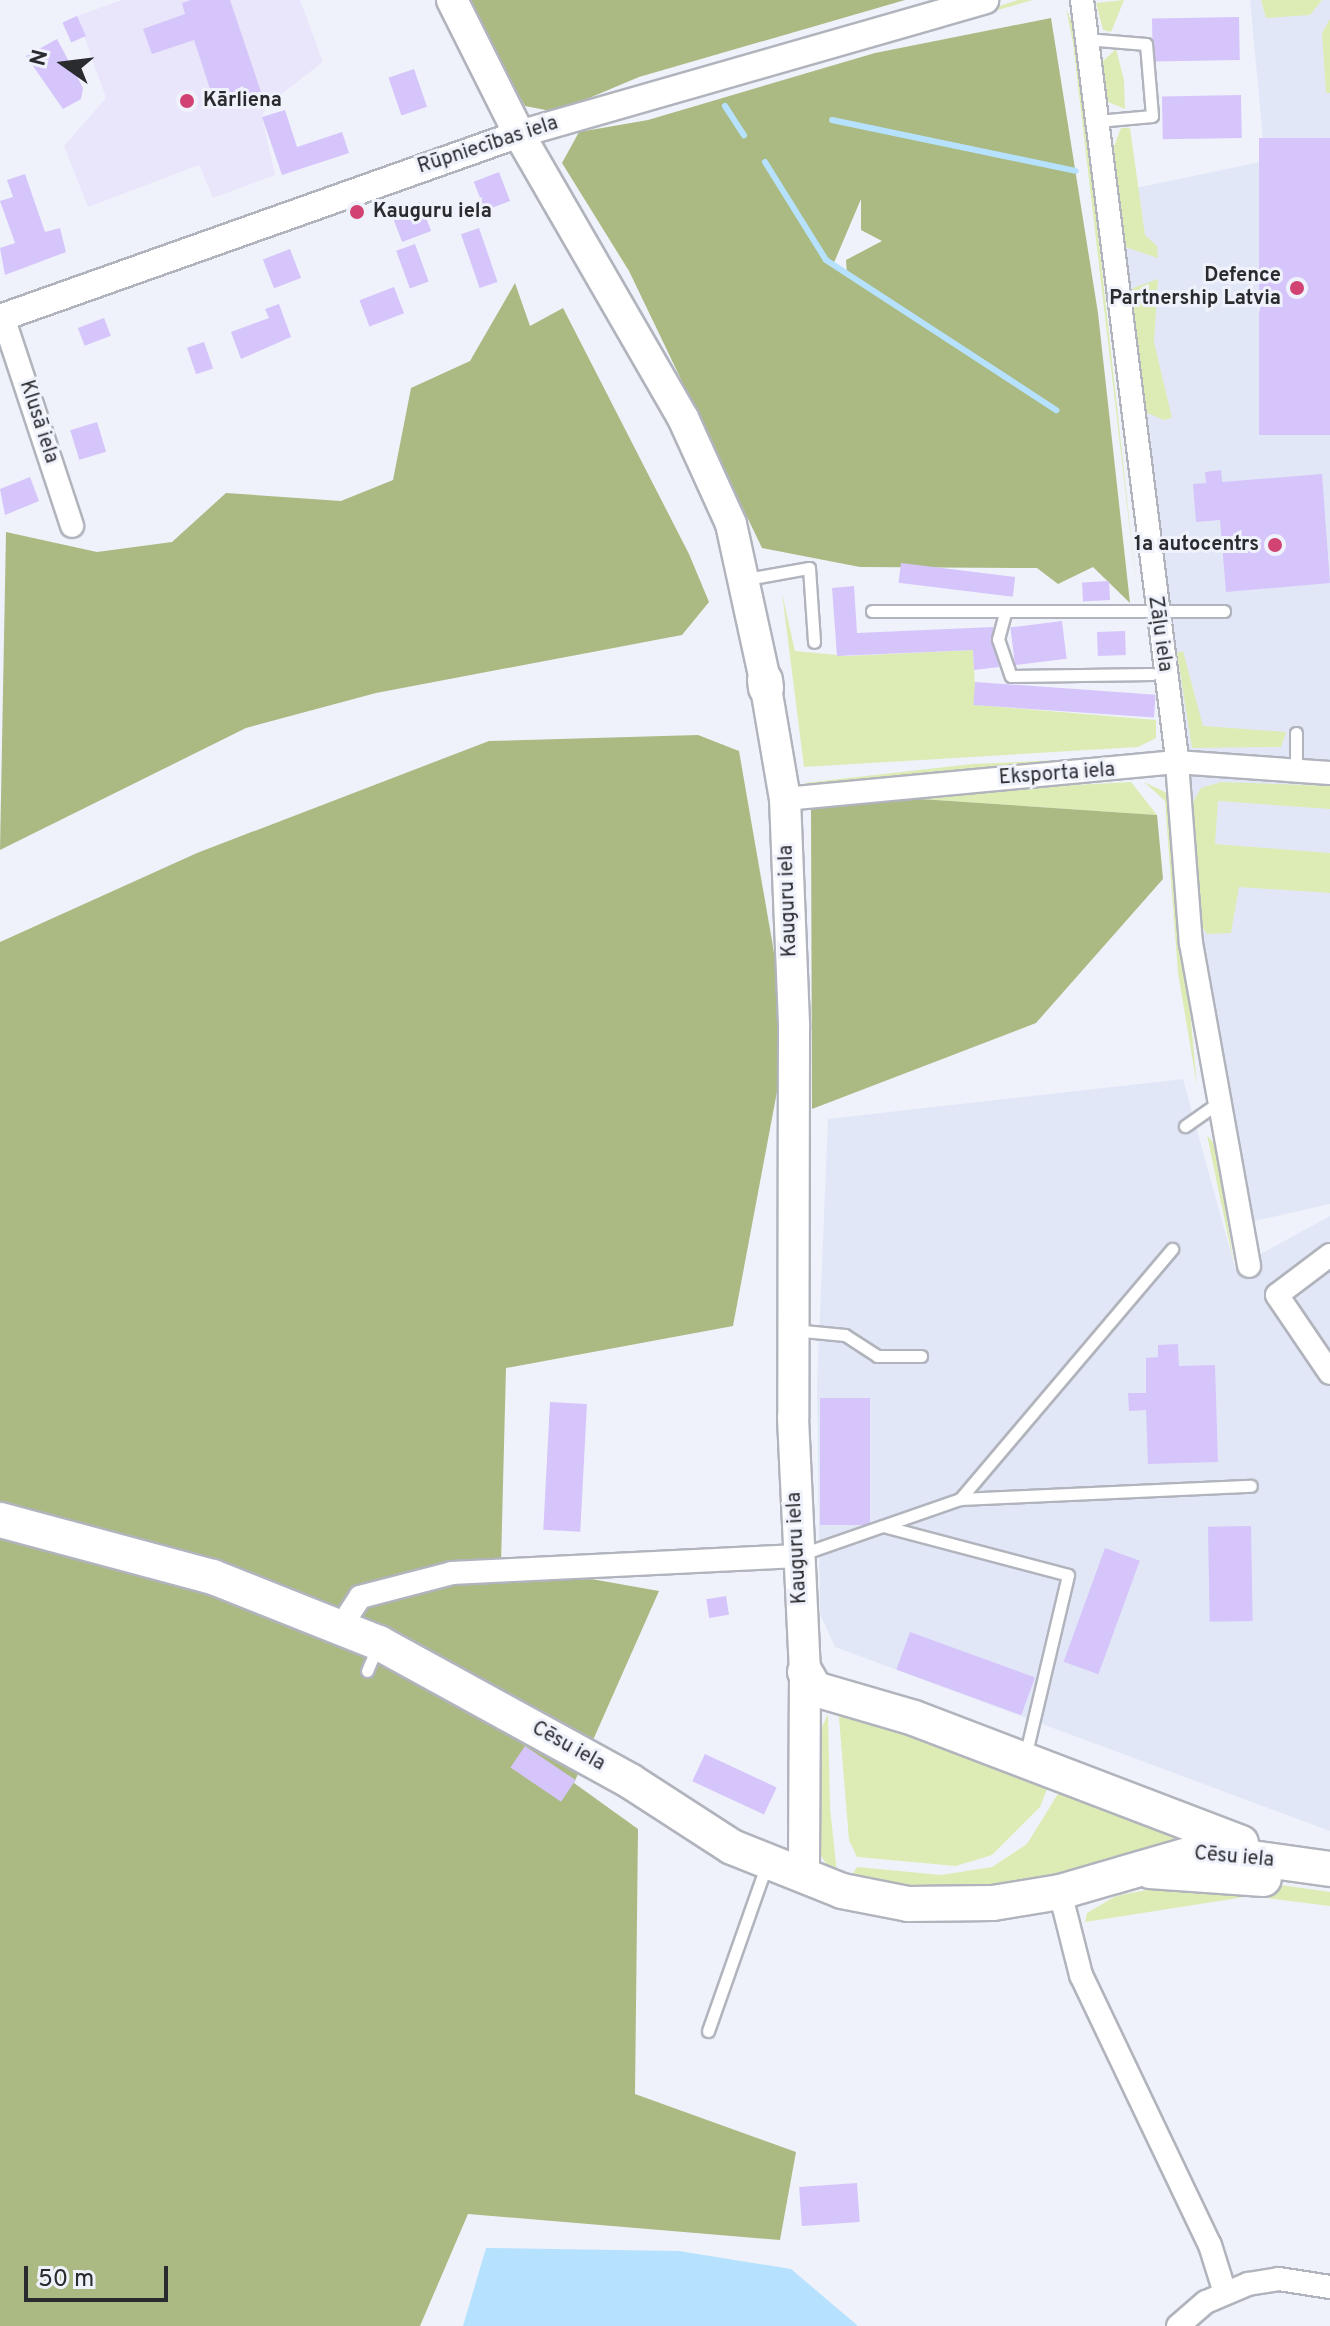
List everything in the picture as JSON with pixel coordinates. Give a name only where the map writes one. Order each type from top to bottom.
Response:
[{"type":"main road","name":"Kauguru iela","points":[[452,0],[519,134],[683,418],[747,579],[785,799],[794,1028],[793,1330],[797,1556],[805,1672],[804,1877]]},
{"type":"main road","name":"Cēsu iela","points":[[0,1520],[213,1577],[340,1628],[373,1657],[767,1861],[804,1877],[908,1904],[1060,1892],[1201,1851],[1314,1867]]},
{"type":"main road","points":[[805,1672],[815,1689],[850,1695],[1314,1867]]},
{"type":"main road","name":"Cēsu iela","points":[[1141,1870],[1330,1885]]},
{"type":"street","name":"Rūpniecības iela","points":[[1,318],[519,134],[940,7],[985,0]]},
{"type":"street","name":"Zāļu iela","points":[[1082,0],[1176,762],[1191,943],[1217,1104],[1249,1266]]},
{"type":"street","name":"Klusā iela","points":[[1,318],[72,526]]},
{"type":"street","name":"Eksporta iela","points":[[785,799],[1176,762],[1330,773]]},
{"type":"street","points":[[1330,1255],[1277,1295],[1330,1373]]},
{"type":"street","points":[[340,1628],[360,1597],[452,1573],[797,1556]]},
{"type":"street","points":[[1060,1892],[1081,1975],[1210,2245],[1225,2293]]},
{"type":"street","points":[[1178,2326],[1225,2293],[1279,2279],[1330,2287]]},
{"type":"lane","points":[[1086,39],[1146,44],[1152,116],[1097,121]]},
{"type":"lane","points":[[747,579],[809,568],[814,642]]},
{"type":"lane","points":[[872,611],[1224,611]]},
{"type":"lane","points":[[1005,613],[998,639],[1011,676],[1152,674]]},
{"type":"lane","points":[[1296,733],[1296,770]]},
{"type":"lane","points":[[1185,1126],[1217,1104]]},
{"type":"lane","points":[[960,1499],[1172,1249]]},
{"type":"lane","points":[[793,1330],[845,1335],[877,1356],[921,1356]]},
{"type":"lane","points":[[797,1556],[960,1499],[1251,1486]]},
{"type":"lane","points":[[882,1526],[1068,1575],[1025,1761]]},
{"type":"lane","points":[[708,2031],[767,1861]]},
{"type":"shaded area","name":"Kārliena","points":[[122,0],[300,0],[323,62],[267,105],[262,117],[275,175],[213,198],[199,165],[88,207],[64,146],[106,98],[77,16]]},
{"type":"shaded area","points":[[1250,0],[1330,0],[1330,1204],[1241,1224],[1107,194],[1265,161]]},
{"type":"shaded area","points":[[1183,1079],[1235,1268],[1330,1216],[1330,1831],[835,1647],[820,1614],[817,1385],[828,1119]]},
{"type":"green space","points":[[466,0],[905,0],[639,77],[556,112],[525,106]]},
{"type":"green space","points":[[1018,0],[1033,0],[574,130],[959,19]]},
{"type":"green space","points":[[1124,0],[1111,32],[1103,30],[1096,3]]},
{"type":"green space","points":[[1261,0],[1322,0],[1310,15],[1266,18]]},
{"type":"green space","points":[[1066,8],[1076,32],[1138,599],[1073,43]]},
{"type":"green space","points":[[1051,18],[1098,313],[1130,603],[1093,567],[1058,584],[1037,568],[860,567],[762,548],[629,271],[562,163],[579,132],[648,120],[875,53]],"holes":[[[861,199],[861,230],[882,241],[846,260],[847,276],[833,265]]]},
{"type":"green space","points":[[1330,19],[1330,93],[1326,93],[1322,33]]},
{"type":"green space","points":[[1116,49],[1124,80],[1125,109],[1108,102],[1103,86],[1102,62]]},
{"type":"green space","points":[[1121,128],[1130,128],[1145,235],[1157,246],[1158,258],[1125,247],[1111,154]]},
{"type":"green space","points":[[1158,279],[1154,342],[1172,418],[1164,420],[1145,412],[1139,398],[1128,301],[1133,288]]},
{"type":"green space","points":[[515,283],[530,326],[563,308],[689,554],[709,602],[682,635],[376,693],[246,728],[0,850],[6,532],[97,552],[172,542],[226,493],[341,501],[393,480],[411,388],[470,361]]},
{"type":"green space","points":[[782,593],[795,651],[848,656],[973,650],[976,705],[1156,720],[1156,738],[1138,747],[804,767]]},
{"type":"green space","points":[[1183,651],[1203,726],[1286,732],[1281,747],[1192,748],[1177,653]]},
{"type":"green space","points":[[698,735],[739,751],[788,1033],[733,1326],[506,1368],[501,1563],[659,1591],[574,1783],[638,1829],[635,2094],[796,2152],[780,2240],[468,2214],[420,2326],[0,2326],[0,942],[197,853],[489,741]]},
{"type":"green space","points":[[1133,757],[810,785],[804,783],[972,764]]},
{"type":"green space","points":[[1131,782],[1157,815],[920,799],[811,809],[983,790]]},
{"type":"green space","points":[[1144,782],[1167,793],[1172,816],[1197,1086],[1178,973],[1165,801]]},
{"type":"green space","points":[[1221,782],[1330,786],[1330,809],[1218,801],[1215,844],[1330,853],[1330,893],[1239,887],[1231,933],[1207,934],[1199,922],[1193,802],[1201,788]]},
{"type":"green space","points":[[920,799],[1157,815],[1163,879],[1036,1023],[812,1109],[811,809]]},
{"type":"green space","points":[[1207,1135],[1216,1146],[1234,1265]]},
{"type":"green space","points":[[838,1706],[1051,1779],[1040,1807],[992,1855],[956,1866],[857,1857],[849,1840]]},
{"type":"green space","points":[[828,1714],[830,1808],[838,1882],[816,1848],[817,1738]]},
{"type":"green space","points":[[1064,1784],[1203,1837],[1004,1887],[931,1892],[847,1883],[857,1867],[941,1875],[992,1867],[1027,1844]]},
{"type":"green space","points":[[1267,1883],[1330,1892],[1330,1906],[1251,1896],[1085,1922],[1087,1913],[1116,1896],[1177,1884]]},
{"type":"water","points":[[486,2248],[679,2251],[791,2269],[858,2326],[463,2326]]},
{"type":"building","points":[[191,0],[230,0],[261,92],[216,107],[194,40],[152,54],[143,29],[185,14],[182,3]]},
{"type":"building","points":[[77,16],[86,36],[71,43],[62,23]]},
{"type":"building","points":[[1239,17],[1240,60],[1153,62],[1152,19]]},
{"type":"building","points":[[57,39],[83,88],[81,99],[63,109],[26,56]]},
{"type":"building","points":[[414,69],[427,107],[401,116],[388,78]]},
{"type":"building","points":[[1241,95],[1242,138],[1163,139],[1162,96]]},
{"type":"building","points":[[285,110],[297,147],[342,132],[349,153],[282,175],[262,117]]},
{"type":"building","name":"Defence Partnership Latvia","points":[[1259,138],[1330,138],[1330,435],[1259,435]]},
{"type":"building","points":[[499,172],[510,201],[485,211],[474,182]]},
{"type":"building","points":[[25,174],[45,232],[60,228],[66,252],[5,275],[0,248],[15,243],[0,201],[13,197],[7,180]]},
{"type":"building","points":[[420,202],[431,231],[402,242],[391,213]]},
{"type":"building","points":[[479,228],[498,282],[480,288],[461,234]]},
{"type":"building","points":[[415,244],[429,282],[410,288],[396,251]]},
{"type":"building","points":[[290,249],[301,278],[274,288],[263,259]]},
{"type":"building","points":[[394,287],[404,313],[369,326],[359,300]]},
{"type":"building","points":[[279,304],[291,337],[241,359],[231,332],[269,318],[265,309]]},
{"type":"building","points":[[104,318],[111,336],[85,346],[78,328]]},
{"type":"building","points":[[204,342],[213,368],[196,374],[187,348]]},
{"type":"building","points":[[97,422],[106,452],[79,460],[70,430]]},
{"type":"building","name":"1a autocentrs","points":[[1221,470],[1222,482],[1322,474],[1330,583],[1226,592],[1220,520],[1196,522],[1193,484],[1206,483],[1205,472]]},
{"type":"building","points":[[30,477],[39,501],[5,515],[0,489]]},
{"type":"building","points":[[901,563],[1015,577],[1013,597],[899,583]]},
{"type":"building","points":[[1109,581],[1110,600],[1083,601],[1082,582]]},
{"type":"building","points":[[854,586],[857,633],[993,627],[999,667],[974,670],[973,650],[837,656],[832,588]]},
{"type":"building","points":[[1062,621],[1067,659],[1015,665],[1010,627]]},
{"type":"building","points":[[1125,631],[1126,655],[1098,656],[1097,632]]},
{"type":"building","points":[[975,682],[1156,695],[1154,718],[973,705]]},
{"type":"building","points":[[1178,1344],[1179,1366],[1215,1365],[1218,1462],[1148,1464],[1146,1410],[1129,1411],[1128,1393],[1146,1393],[1146,1358],[1158,1357],[1158,1345]]},
{"type":"building","points":[[820,1398],[870,1398],[870,1525],[820,1525]]},
{"type":"building","points":[[550,1402],[587,1404],[580,1532],[543,1530]]},
{"type":"building","points":[[1251,1526],[1253,1621],[1210,1622],[1208,1527]]},
{"type":"building","points":[[1105,1548],[1140,1561],[1098,1674],[1064,1662]]},
{"type":"building","points":[[726,1596],[729,1615],[709,1618],[706,1599]]},
{"type":"building","points":[[910,1632],[1035,1677],[1021,1715],[896,1670]]},
{"type":"building","points":[[525,1746],[576,1780],[561,1802],[510,1768]]},
{"type":"building","points":[[705,1754],[777,1787],[764,1815],[692,1781]]},
{"type":"building","points":[[857,2183],[860,2222],[802,2226],[799,2187]]},
{"type":"waterway","points":[[725,106],[744,135]]},
{"type":"waterway","points":[[832,120],[1076,171]]},
{"type":"waterway","points":[[765,162],[826,260],[1056,410]]},
{"type":"place","name":"Kārliena","points":[[187,101]]},
{"type":"place","name":"Kauguru iela","points":[[357,212]]},
{"type":"place","name":"Defence Partnership Latvia","points":[[1297,288]]},
{"type":"place","name":"1a autocentrs","points":[[1275,545]]}]
